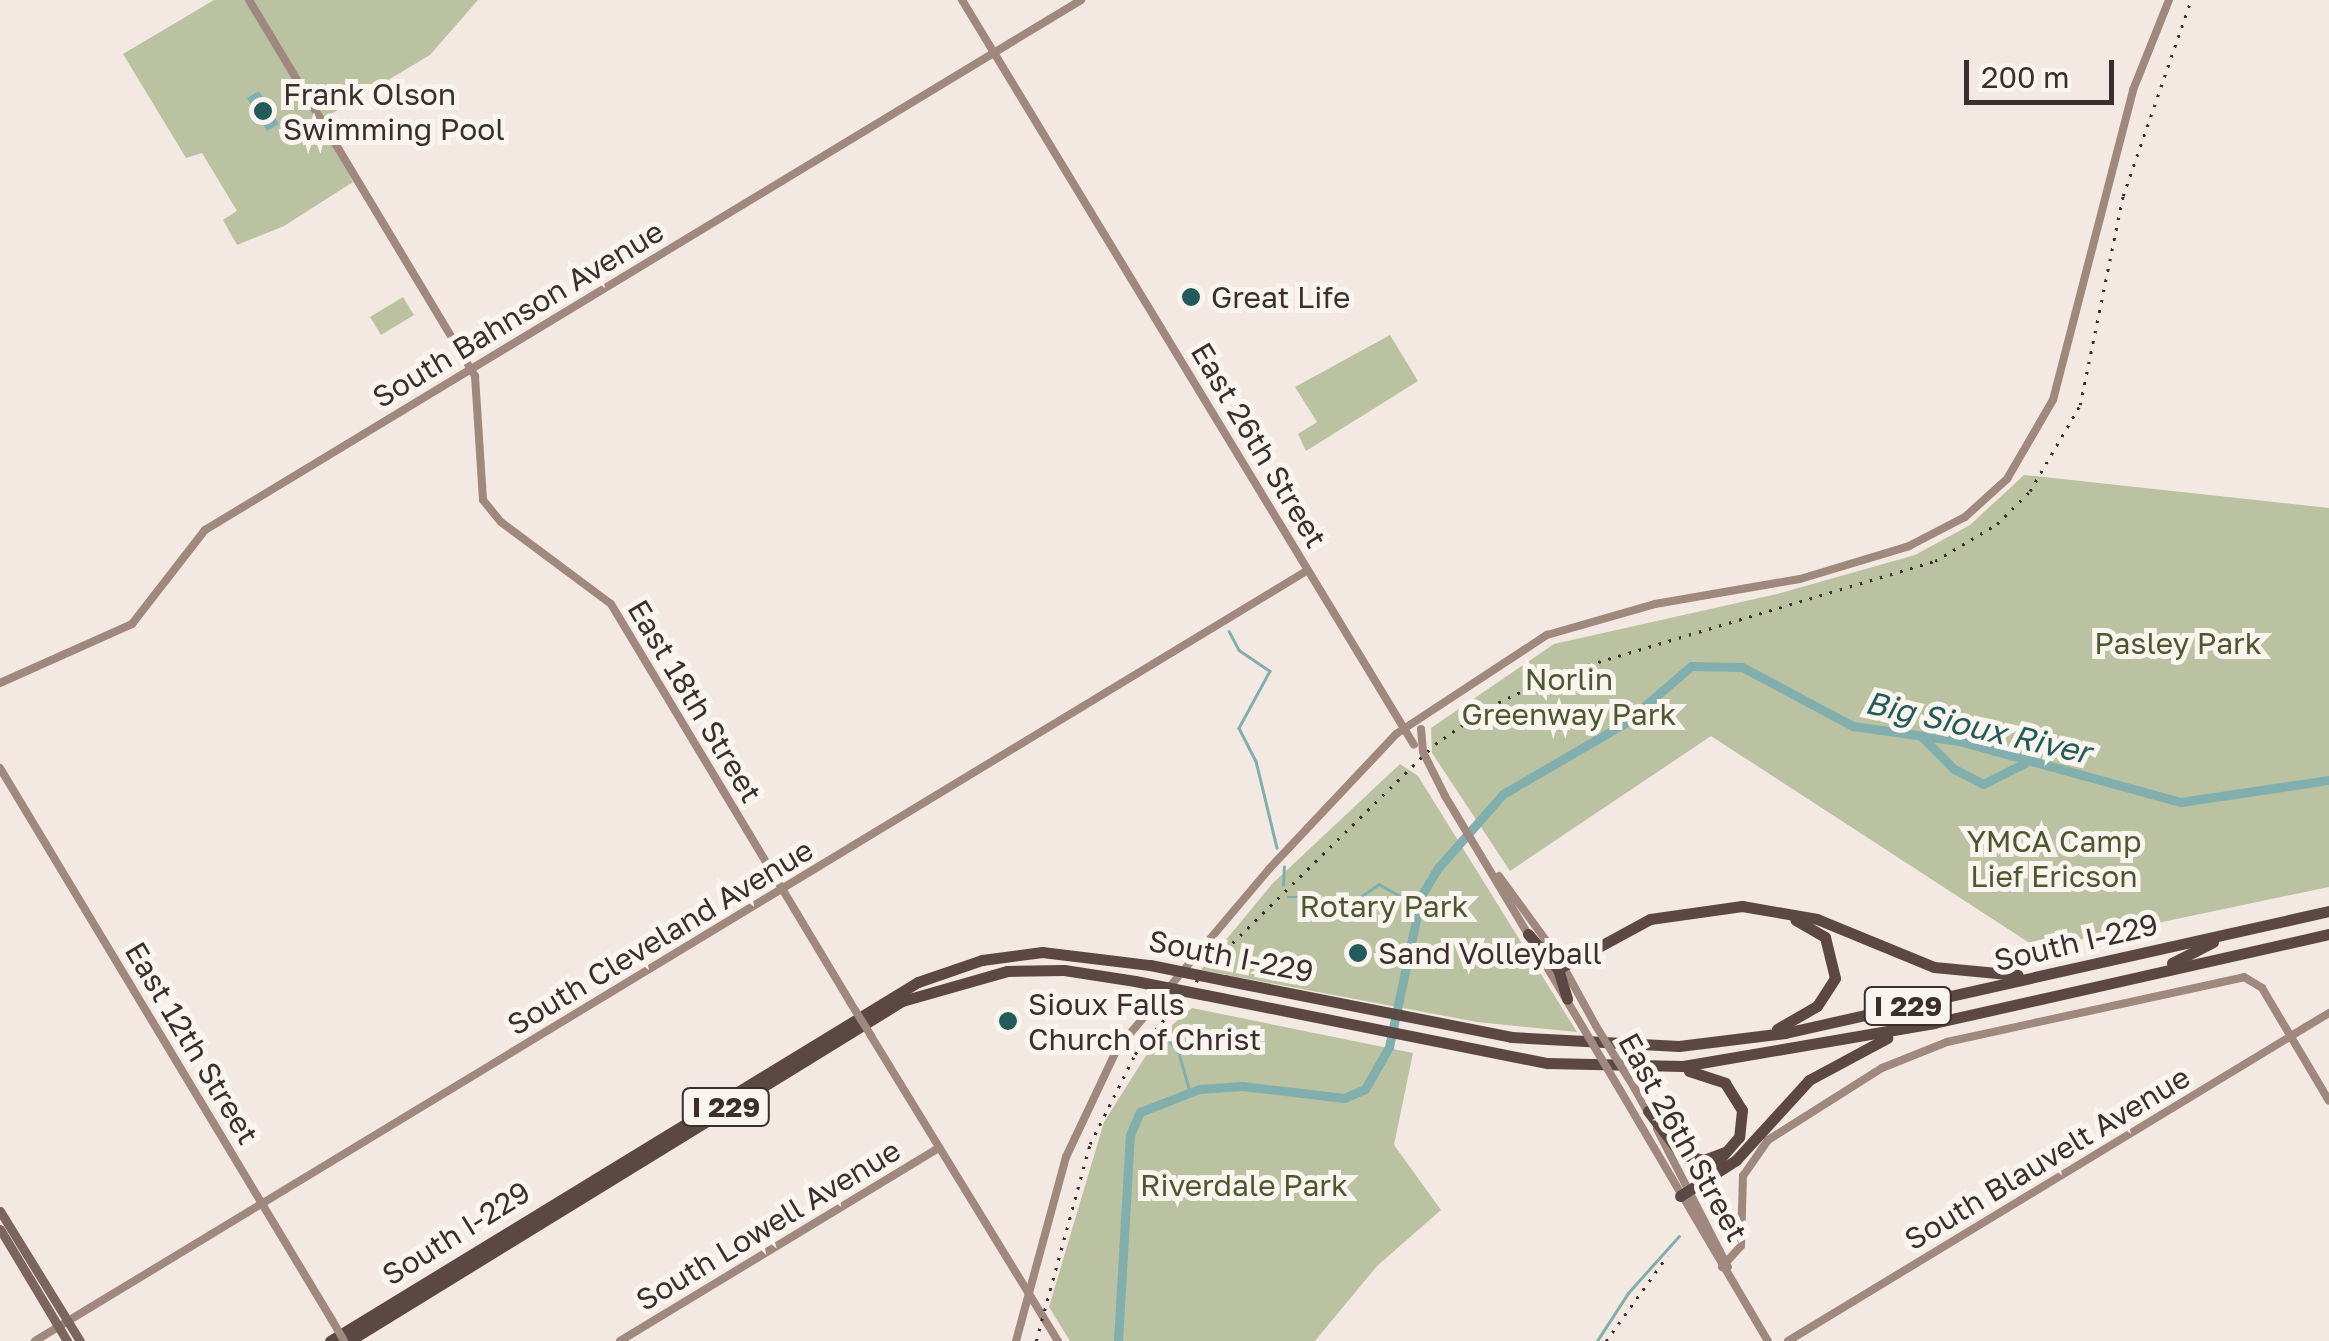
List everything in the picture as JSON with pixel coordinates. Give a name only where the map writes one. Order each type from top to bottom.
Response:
[{"type":"highway","points":[[1562,968],[1580,953],[1650,919],[1742,906],[1817,919],[1950,971],[2011,976],[2086,965]]},
{"type":"highway","name":"South I-229","points":[[351,1337],[918,982],[968,963],[1028,953],[1150,964],[1435,1023],[1589,1045],[1730,1041],[2329,912]]},
{"type":"highway","points":[[1562,968],[1629,934],[1702,914],[1778,916],[1821,933],[1835,963],[1825,998],[1786,1025],[1730,1041]]},
{"type":"highway","points":[[1528,934],[1562,968],[1566,999]]},
{"type":"highway","points":[[2154,972],[2230,934]]},
{"type":"highway","name":"South I-229","points":[[351,1337],[902,1001],[1008,971],[1064,970],[1136,981],[1568,1065],[1640,1066],[1753,1058],[1934,1024],[2329,934]]},
{"type":"highway","points":[[1551,946],[1561,955],[1580,953]]},
{"type":"highway","points":[[1682,1190],[1736,1160],[1790,1097],[1830,1066],[1934,1024]]},
{"type":"highway","points":[[1640,1066],[1708,1073],[1725,1084],[1742,1110],[1736,1143],[1719,1164],[1682,1190]]},
{"type":"highway","points":[[1648,1111],[1685,1156],[1712,1159],[1736,1143]]},
{"type":"highway","points":[[328,1341],[351,1337]]},
{"type":"main road","points":[[0,1211],[63,1324],[67,1341]]},
{"type":"main road","points":[[0,1230],[63,1324],[80,1341]]},
{"type":"street","name":"East 18th Street","points":[[249,0],[471,368],[478,392],[482,500],[501,522],[611,604],[1058,1341]]},
{"type":"street","name":"East 26th Street","points":[[962,0],[1486,862],[1768,1341]]},
{"type":"street","name":"South Bahnson Avenue","points":[[0,683],[132,624],[198,535],[1081,0]]},
{"type":"street","points":[[1016,1341],[1066,1157],[1125,1037],[1270,868],[1403,728],[1558,631],[1666,602],[1800,579],[1916,544],[1966,516],[2015,469],[2043,424],[2132,90],[2169,0]]},
{"type":"street","name":"South Cleveland Avenue","points":[[35,1341],[1308,570]]},
{"type":"street","points":[[1424,713],[1424,752],[1445,796]]},
{"type":"street","name":"East 12th Street","points":[[0,768],[332,1320],[351,1337]]},
{"type":"street","name":"East 26th Street","points":[[1486,862],[1551,946],[1648,1111],[1682,1190]]},
{"type":"street","points":[[1724,1265],[1741,1246],[1738,1193],[1759,1151],[1882,1068],[1961,1038],[2248,978],[2262,988],[2329,1102]]},
{"type":"street","name":"South Blauvelt Avenue","points":[[1788,1341],[2329,1013]]},
{"type":"street","name":"South Lowell Avenue","points":[[620,1341],[939,1148]]},
{"type":"green space","points":[[214,0],[478,0],[430,55],[321,120],[353,182],[284,226],[237,245],[223,220],[237,211],[202,153],[186,158],[123,54]]},
{"type":"green space","points":[[403,297],[414,315],[381,335],[370,317]]},
{"type":"green space","points":[[1390,335],[1418,381],[1306,451],[1298,434],[1317,422],[1295,387]]},
{"type":"green space","points":[[2024,475],[2329,508],[2329,887],[2053,945],[2028,942],[1711,736],[1510,871],[1432,753],[1431,728],[1554,644],[1777,594],[1915,555],[1970,525]]},
{"type":"green space","name":"Rotary Park","points":[[1400,764],[1418,776],[1577,1032],[1477,1022],[1201,970],[1272,884]]},
{"type":"green space","name":"Riverdale Park","points":[[1192,1008],[1413,1053],[1394,1145],[1441,1210],[1377,1266],[1315,1341],[1070,1341],[1049,1307],[1104,1122],[1157,1038]]},
{"type":"water","name":"Frank Olson Swimming Pool","points":[[259,91],[279,124],[267,131],[247,98]]},
{"type":"waterway","points":[[1229,631],[1239,650],[1270,671],[1239,728],[1256,761],[1277,848]]},
{"type":"waterway","name":"Big Sioux River","points":[[1118,1341],[1130,1135],[1140,1112],[1199,1089],[1242,1086],[1344,1098],[1365,1089],[1389,1047],[1421,896],[1438,868],[1503,794],[1625,723],[1691,666],[1742,667],[1853,726],[1959,741],[2181,802],[2329,780]]},
{"type":"waterway","points":[[1921,736],[1954,769],[1983,784],[2025,763]]},
{"type":"waterway","points":[[1283,885],[1284,867]]},
{"type":"waterway","points":[[1288,897],[1319,897],[1344,908],[1379,884],[1418,906]]},
{"type":"waterway","points":[[1159,1028],[1179,1053],[1190,1091]]},
{"type":"waterway","points":[[1597,1341],[1628,1293],[1679,1236]]},
{"type":"railway","points":[[1036,1341],[1090,1144],[1135,1054],[1210,965],[1435,744],[1489,707],[1558,674],[1935,561],[1997,524],[2030,491],[2080,405],[2123,196],[2191,0]]},
{"type":"railway","points":[[1606,1341],[1667,1256]]},
{"type":"place","name":"Frank Olson Swimming Pool","points":[[263,111]]},
{"type":"place","name":"Great Life","points":[[1191,297]]},
{"type":"place","name":"Sand Volleyball","points":[[1358,953]]},
{"type":"place","name":"Sioux Falls Church of Christ","points":[[1008,1021]]},
{"type":"park label","name":"Pasley Park","points":[[2178,643]]},
{"type":"park label","name":"Norlin Greenway Park","points":[[1569,696]]},
{"type":"park label","name":"YMCA Camp Lief Ericson","points":[[2054,858]]}]
